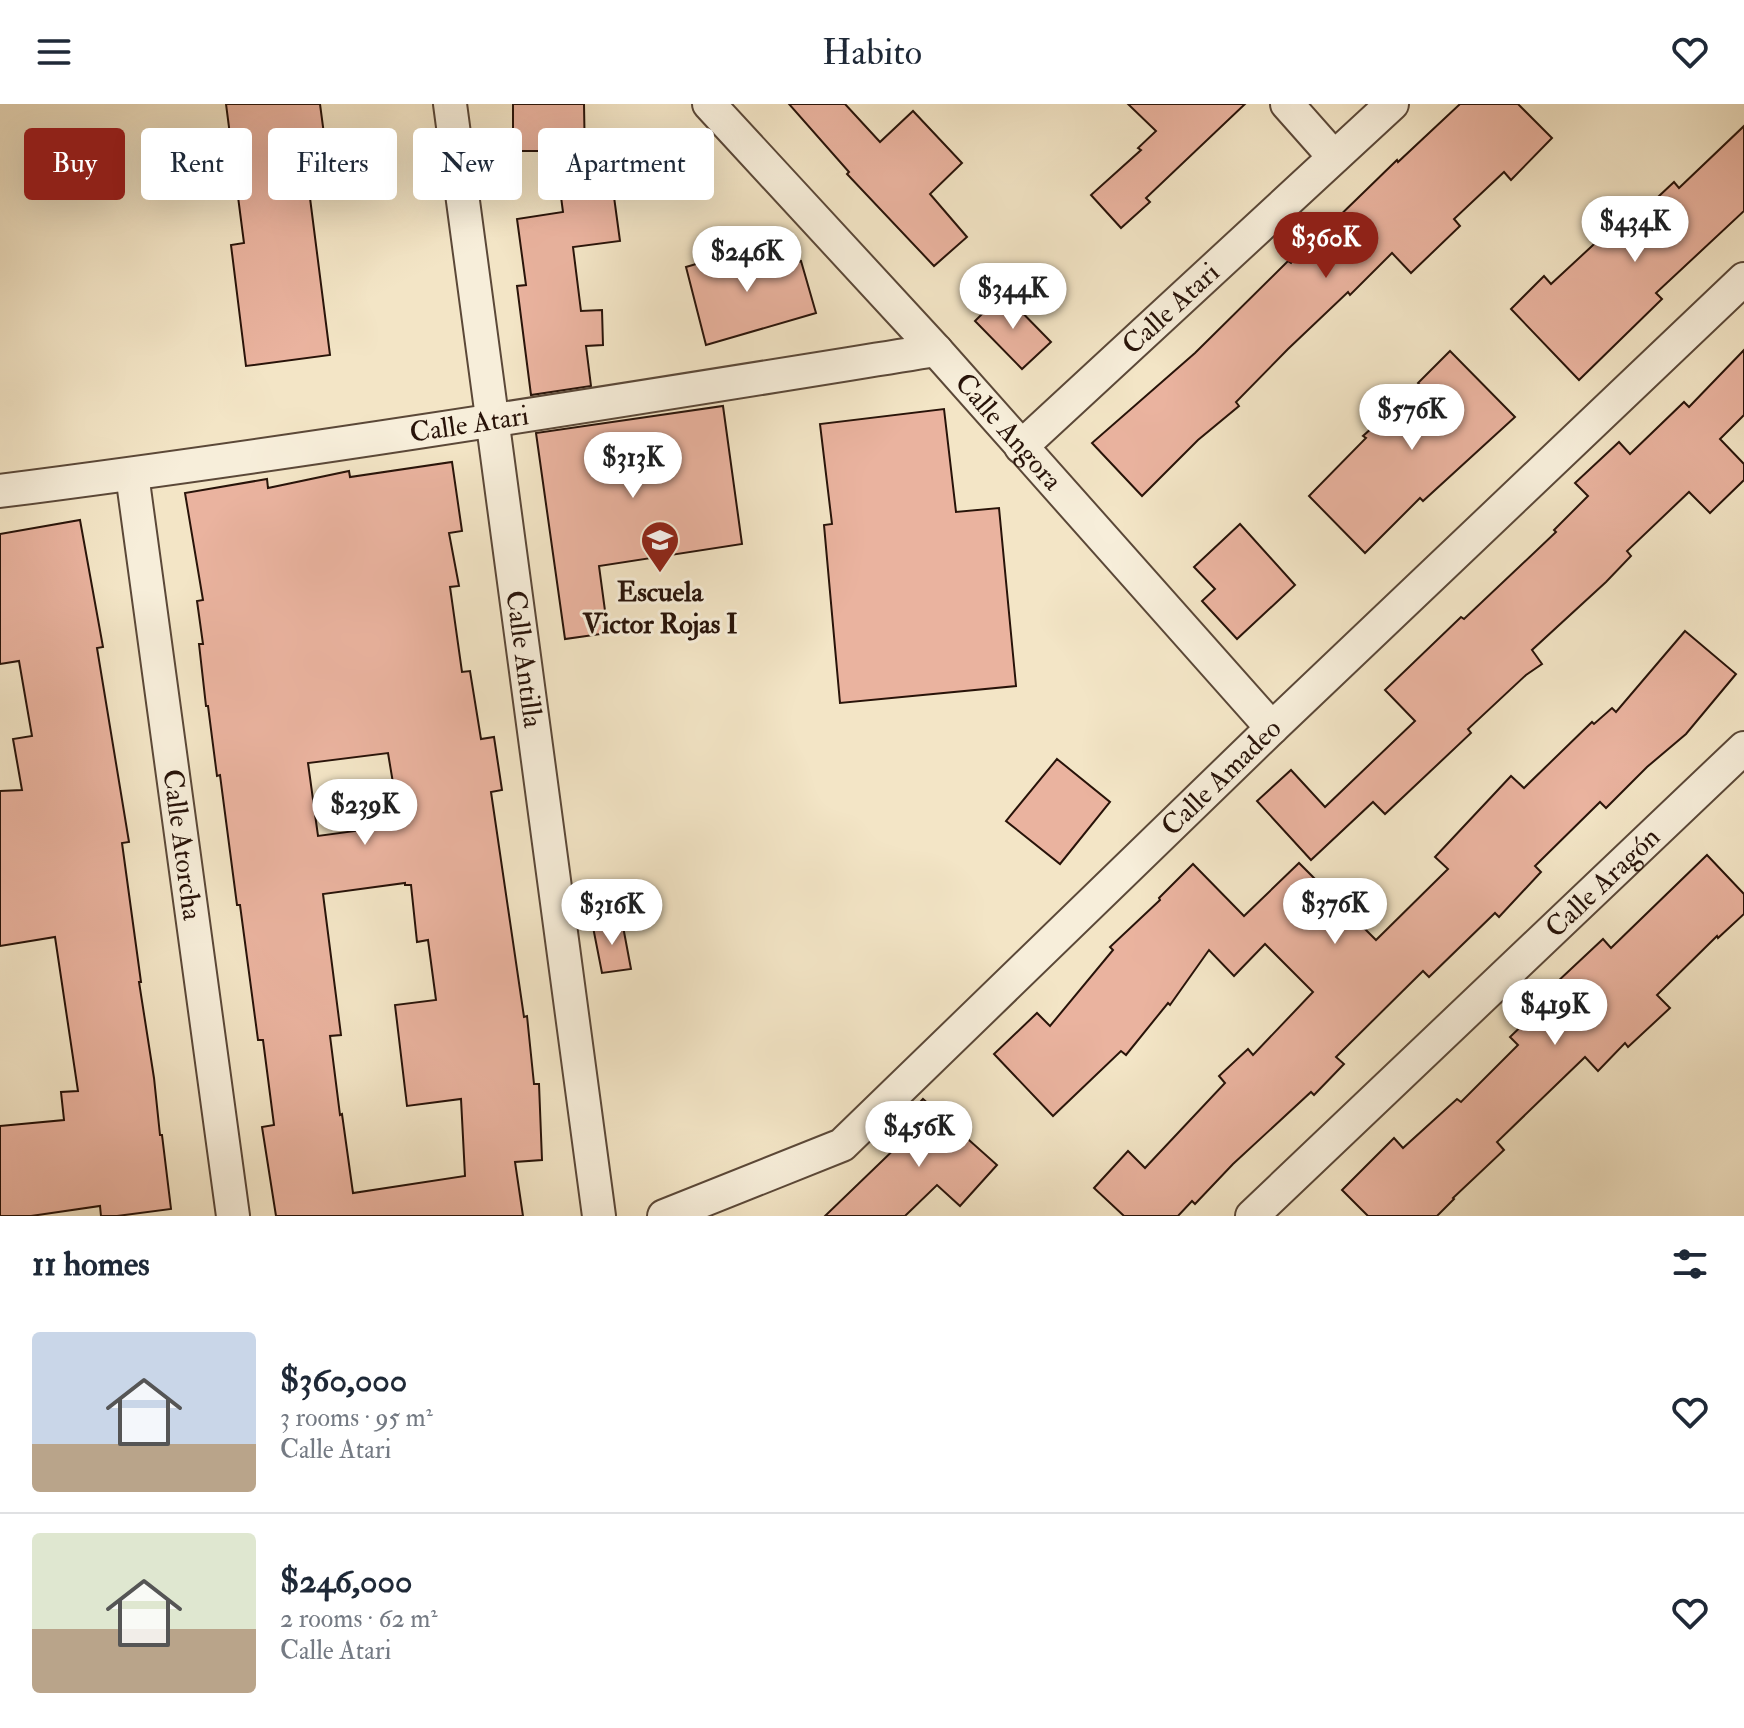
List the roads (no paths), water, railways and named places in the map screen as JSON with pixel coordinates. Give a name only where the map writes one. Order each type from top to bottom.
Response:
[{"type":"street","name":"Calle Antilla","points":[[450,104],[599,1216]]},
{"type":"street","name":"Calle Angora","points":[[709,104],[936,350],[1272,728]]},
{"type":"street","points":[[1287,104],[1334,157]]},
{"type":"street","name":"Calle Atari","points":[[1021,447],[1392,104]]},
{"type":"street","name":"Calle Amadeo","points":[[664,1216],[842,1145],[1272,728],[1744,279]]},
{"type":"street","name":"Calle Atari","points":[[0,491],[493,420],[936,350]]},
{"type":"street","name":"Calle Atorcha","points":[[132,474],[233,1216]]},
{"type":"street","name":"Calle Aragón","points":[[1252,1216],[1744,748]]},
{"type":"place","name":"Escuela Victor Rojas I","points":[[660,574]]}]
